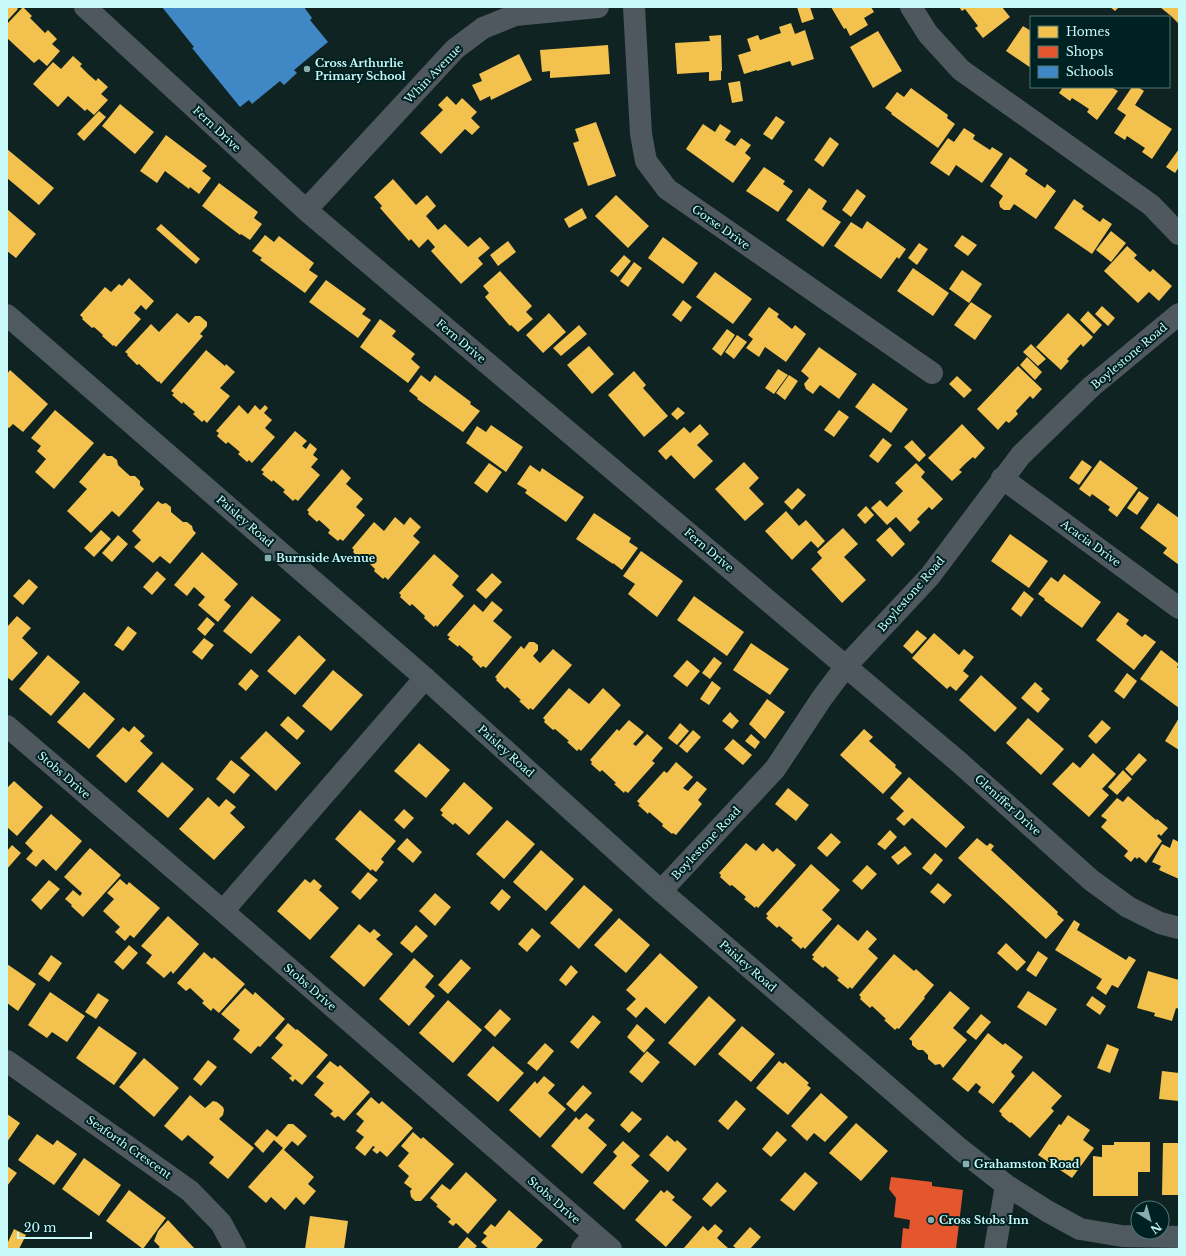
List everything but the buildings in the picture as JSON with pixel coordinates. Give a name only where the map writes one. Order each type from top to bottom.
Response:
[{"type":"main road","name":"Paisley Road","points":[[7,315],[425,678],[661,891],[960,1149],[1006,1185],[1047,1211],[1080,1229],[1122,1236],[1179,1237]]},
{"type":"main road","points":[[995,1249],[1006,1185]]},
{"type":"street","name":"Fern Drive","points":[[85,7],[306,210],[846,666]]},
{"type":"street","name":"Whin Avenue","points":[[306,210],[455,50],[483,28],[515,15],[598,7]]},
{"type":"street","name":"Gorse Drive","points":[[634,7],[641,134],[646,161],[667,189],[932,373]]},
{"type":"street","points":[[912,7],[928,34],[961,70],[1151,205],[1179,234]]},
{"type":"street","name":"Boylestone Road","points":[[661,891],[775,769],[822,698],[846,666],[930,576],[1002,478],[1021,455],[1091,387],[1179,314]]},
{"type":"street","name":"Acacia Drive","points":[[1002,478],[1179,608]]},
{"type":"street","name":"Gleniffer Drive","points":[[846,666],[960,763],[1091,880],[1128,907],[1160,923],[1179,928]]},
{"type":"street","points":[[223,911],[425,678]]},
{"type":"street","name":"Stobs Drive","points":[[7,726],[223,911],[588,1242],[611,1249]]},
{"type":"street","name":"Seaforth Crescent","points":[[7,1061],[190,1191],[221,1223],[235,1249]]},
{"type":"place","name":"Cross Arthurlie Primary School","points":[[307,69]]},
{"type":"place","name":"Burnside Avenue","points":[[268,558]]},
{"type":"place","name":"Grahamston Road","points":[[966,1164]]},
{"type":"place","name":"Cross Stobs Inn","points":[[931,1220]]}]
